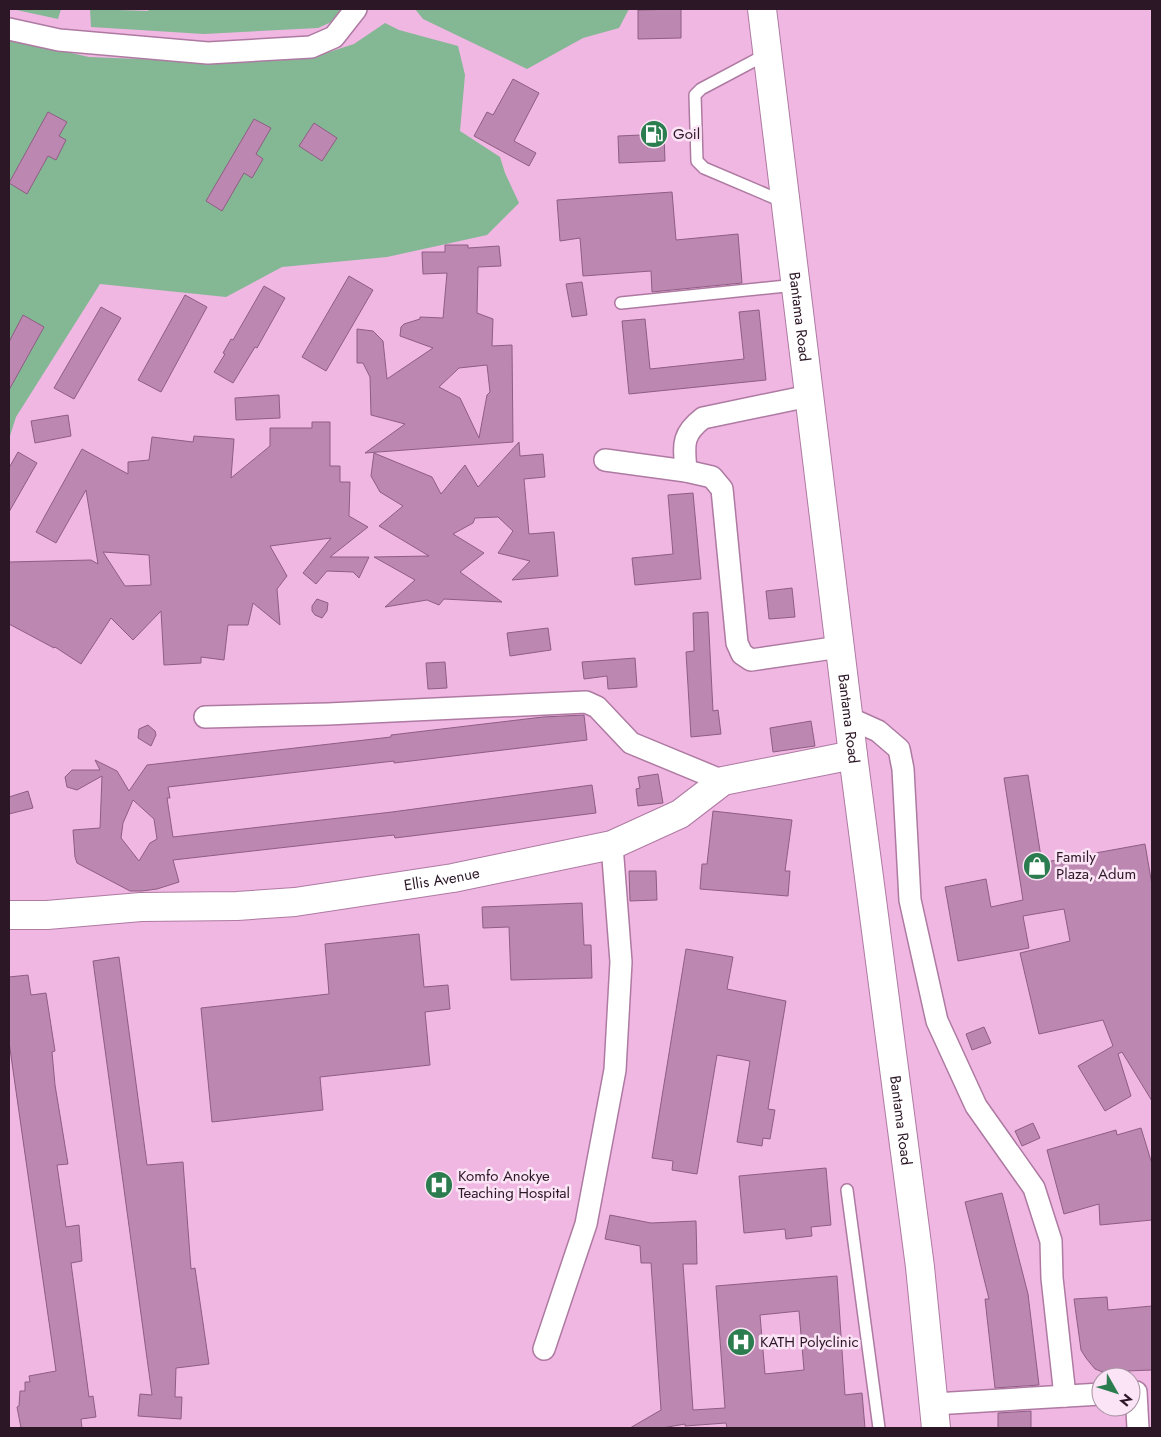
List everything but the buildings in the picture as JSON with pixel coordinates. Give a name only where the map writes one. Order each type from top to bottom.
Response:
[{"type":"main road","name":"Bantama Road","points":[[762,9],[853,755],[920,1266],[935,1416]]},
{"type":"main road","name":"Ellis Avenue","points":[[9,915],[47,915],[141,907],[237,906],[295,902],[453,878],[612,845],[680,814],[723,781],[853,755]]},
{"type":"street","points":[[9,29],[59,40],[208,53],[311,47],[334,37],[356,9]]},
{"type":"street","points":[[686,471],[684,446],[690,428],[703,418],[809,396]]},
{"type":"street","points":[[605,460],[712,476],[722,489],[737,643],[742,654],[751,660],[840,647]]},
{"type":"street","points":[[205,717],[348,713],[586,702],[597,707],[631,743],[723,781]]},
{"type":"street","points":[[849,718],[878,731],[899,749],[903,769],[910,900],[937,1021],[976,1106],[1034,1188],[1051,1241],[1052,1278],[1064,1396]]},
{"type":"street","points":[[544,1350],[586,1224],[615,1070],[621,962],[612,845]]},
{"type":"street","points":[[935,1416],[1064,1396],[1091,1395]]},
{"type":"lane","points":[[767,54],[701,89],[696,95],[697,161],[704,168],[786,202]]},
{"type":"lane","points":[[621,303],[796,285]]},
{"type":"lane","points":[[847,1190],[879,1428]]},
{"type":"green space","points":[[12,9],[61,9],[58,19]]},
{"type":"green space","points":[[90,9],[148,11],[149,9],[345,9],[338,19],[318,28],[204,34],[91,27]]},
{"type":"green space","points":[[415,9],[629,9],[619,28],[583,38],[527,69],[423,19]]},
{"type":"green space","points":[[385,23],[399,30],[458,46],[465,75],[460,131],[500,157],[519,203],[487,235],[387,257],[282,267],[226,297],[100,284],[16,417],[9,439],[9,39],[89,57],[191,61],[326,53],[354,44]]},
{"type":"place","name":"Goil","points":[[654,134]]},
{"type":"place","name":"Family Plaza, Adum","points":[[1037,866]]},
{"type":"place","name":"Komfo Anokye Teaching Hospital","points":[[439,1185]]},
{"type":"place","name":"KATH Polyclinic","points":[[741,1342]]}]
